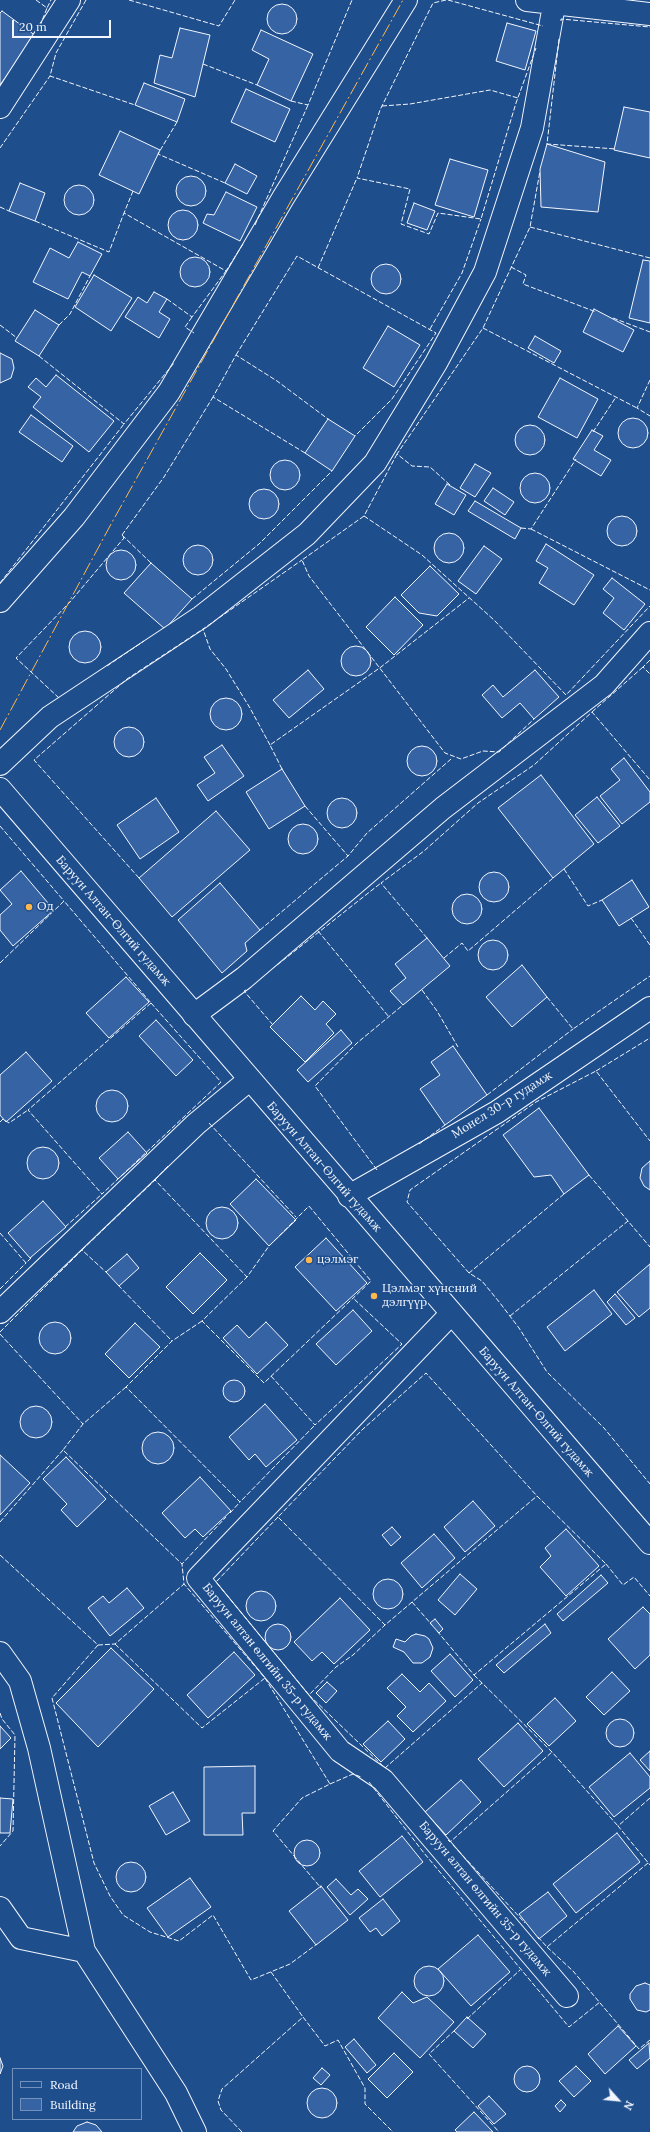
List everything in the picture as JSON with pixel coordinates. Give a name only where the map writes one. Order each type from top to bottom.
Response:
[{"type":"street","points":[[0,107],[69,0]]},
{"type":"street","points":[[0,601],[74,517],[169,392],[283,198],[406,0]]},
{"type":"street","points":[[527,0],[554,5],[650,14]]},
{"type":"street","points":[[0,764],[50,716],[201,617],[307,534],[375,463],[436,363],[485,272],[532,128],[554,5]]},
{"type":"street","points":[[194,1015],[244,978],[443,808],[604,685],[650,632]]},
{"type":"street","name":"Баруун Алтан-Өлгий гудамж","points":[[0,789],[451,1314],[647,1534]]},
{"type":"street","name":"Монел 30-р гудамж","points":[[349,1196],[497,1112],[650,1008]]},
{"type":"street","points":[[0,1312],[196,1124],[249,1080]]},
{"type":"street","name":"Баруун алтан өлгийн 35-р гудамж","points":[[451,1314],[198,1578],[340,1751],[384,1780],[567,1996]]},
{"type":"street","points":[[0,1654],[20,1681],[40,1748],[84,1952],[176,2093],[195,2132]]},
{"type":"street","points":[[0,1908],[21,1938],[84,1952]]},
{"type":"building","points":[[282,4],[293,8],[297,19],[293,30],[282,34],[271,30],[267,19],[271,8]]},
{"type":"building","points":[[2,11],[36,36],[0,85],[0,13]]},
{"type":"building","points":[[507,23],[536,31],[525,70],[496,61]]},
{"type":"building","points":[[180,28],[210,35],[195,97],[154,83],[160,55],[172,58]]},
{"type":"building","points":[[261,30],[313,54],[291,101],[257,85],[269,59],[252,50]]},
{"type":"building","points":[[144,83],[185,99],[177,122],[135,105]]},
{"type":"building","points":[[246,89],[290,109],[275,142],[231,122]]},
{"type":"building","points":[[624,107],[650,112],[650,158],[614,150]]},
{"type":"building","points":[[120,131],[160,150],[139,194],[99,175]]},
{"type":"building","points":[[547,144],[605,162],[598,212],[541,207],[540,169]]},
{"type":"building","points":[[450,159],[488,170],[474,217],[435,205]]},
{"type":"building","points":[[235,164],[257,176],[247,194],[225,183]]},
{"type":"building","points":[[191,176],[202,180],[206,191],[202,202],[191,206],[180,202],[176,191],[180,180]]},
{"type":"building","points":[[20,183],[45,193],[35,221],[9,211]]},
{"type":"building","points":[[79,185],[90,189],[94,200],[90,211],[79,215],[68,211],[64,200],[68,189]]},
{"type":"building","points":[[226,192],[257,207],[240,241],[203,223],[207,214],[214,215]]},
{"type":"building","points":[[414,203],[435,211],[427,230],[407,223]]},
{"type":"building","points":[[183,210],[194,214],[198,225],[194,236],[183,240],[172,236],[168,225],[172,214]]},
{"type":"building","points":[[78,242],[102,254],[90,276],[82,272],[68,299],[33,282],[50,248],[69,258]]},
{"type":"building","points":[[195,257],[206,261],[210,272],[206,283],[195,287],[184,283],[180,272],[184,261]]},
{"type":"building","points":[[643,260],[650,261],[650,323],[629,318]]},
{"type":"building","points":[[386,264],[397,268],[401,279],[397,290],[386,294],[375,290],[371,279],[375,268]]},
{"type":"building","points":[[94,275],[132,298],[111,331],[75,307]]},
{"type":"building","points":[[154,292],[167,299],[159,312],[170,319],[159,338],[125,317],[138,297],[147,303]]},
{"type":"building","points":[[594,309],[634,330],[623,352],[583,332]]},
{"type":"building","points":[[35,310],[59,325],[39,356],[15,341]]},
{"type":"building","points":[[388,326],[420,345],[394,387],[363,368]]},
{"type":"building","points":[[535,336],[561,351],[554,363],[528,348]]},
{"type":"building","points":[[0,353],[12,359],[14,368],[11,378],[0,383]]},
{"type":"building","points":[[56,375],[114,421],[89,452],[33,407],[41,397],[28,387],[36,378],[46,387]]},
{"type":"building","points":[[560,378],[598,399],[577,438],[538,417]]},
{"type":"building","points":[[31,415],[73,446],[62,462],[19,432]]},
{"type":"building","points":[[633,418],[644,422],[648,433],[644,444],[633,448],[622,444],[618,433],[622,422]]},
{"type":"building","points":[[328,419],[355,436],[332,471],[305,453]]},
{"type":"building","points":[[530,425],[541,429],[545,440],[541,451],[530,455],[519,451],[515,440],[519,429]]},
{"type":"building","points":[[592,430],[603,436],[594,450],[611,460],[601,476],[573,459]]},
{"type":"building","points":[[285,460],[296,464],[300,475],[296,486],[285,490],[274,486],[270,475],[274,464]]},
{"type":"building","points":[[475,464],[491,473],[475,497],[460,488]]},
{"type":"building","points":[[535,473],[546,477],[550,488],[546,499],[535,503],[524,499],[520,488],[524,477]]},
{"type":"building","points":[[447,484],[466,495],[454,515],[435,504]]},
{"type":"building","points":[[493,488],[514,502],[505,515],[484,501]]},
{"type":"building","points":[[264,489],[275,493],[279,504],[275,515],[264,519],[253,515],[249,504],[253,493]]},
{"type":"building","points":[[475,501],[521,528],[515,539],[468,511]]},
{"type":"building","points":[[622,516],[633,520],[637,531],[633,542],[622,546],[611,542],[607,531],[611,520]]},
{"type":"building","points":[[449,533],[460,537],[464,548],[460,559],[449,563],[438,559],[434,548],[438,537]]},
{"type":"building","points":[[546,544],[594,575],[574,605],[539,583],[548,568],[536,561]]},
{"type":"building","points":[[198,545],[209,549],[213,560],[209,571],[198,575],[187,571],[183,560],[187,549]]},
{"type":"building","points":[[484,546],[502,559],[476,594],[458,581]]},
{"type":"building","points":[[121,550],[132,554],[136,565],[132,576],[121,580],[110,576],[106,565],[110,554]]},
{"type":"building","points":[[151,563],[192,599],[165,629],[124,593]]},
{"type":"building","points":[[430,566],[459,594],[437,616],[419,613],[401,595]]},
{"type":"building","points":[[612,578],[645,604],[624,630],[603,613],[614,598],[603,589]]},
{"type":"building","points":[[395,597],[423,625],[394,655],[366,627]]},
{"type":"building","points":[[85,631],[91,632],[98,638],[101,647],[100,653],[94,660],[85,663],[79,662],[72,656],[69,647],[70,641],[76,634]]},
{"type":"building","points":[[356,646],[367,650],[371,661],[367,672],[356,676],[345,672],[341,661],[345,650]]},
{"type":"building","points":[[308,670],[324,689],[289,718],[273,700]]},
{"type":"building","points":[[535,670],[559,697],[534,719],[520,703],[502,718],[482,695],[493,685],[503,697]]},
{"type":"building","points":[[223,698],[229,698],[239,705],[242,714],[241,720],[235,727],[229,730],[223,730],[213,723],[210,717],[210,711],[217,701]]},
{"type":"building","points":[[129,727],[140,731],[144,742],[140,753],[129,757],[118,753],[114,742],[118,731]]},
{"type":"building","points":[[222,745],[244,776],[208,801],[197,785],[215,773],[204,757]]},
{"type":"building","points":[[422,746],[433,750],[437,761],[433,772],[422,776],[411,772],[407,761],[411,750]]},
{"type":"building","points":[[624,758],[650,792],[650,802],[622,824],[600,796],[620,780],[611,769]]},
{"type":"building","points":[[282,769],[305,806],[269,829],[246,792]]},
{"type":"building","points":[[541,775],[594,844],[553,878],[498,808]]},
{"type":"building","points":[[597,797],[620,826],[598,843],[575,815]]},
{"type":"building","points":[[156,798],[179,832],[140,859],[117,825]]},
{"type":"building","points":[[342,798],[353,802],[357,813],[353,824],[342,828],[331,824],[327,813],[331,802]]},
{"type":"building","points":[[216,811],[250,850],[172,917],[139,878]]},
{"type":"building","points":[[303,824],[314,828],[318,839],[314,850],[303,854],[292,850],[288,839],[292,828]]},
{"type":"building","points":[[21,871],[54,910],[13,946],[0,930],[0,915],[12,904],[0,890]]},
{"type":"building","points":[[494,872],[505,876],[509,887],[505,898],[494,902],[483,898],[479,887],[483,876]]},
{"type":"building","points":[[632,880],[649,907],[619,926],[602,900]]},
{"type":"building","points":[[220,883],[260,930],[245,943],[247,951],[222,973],[178,920]]},
{"type":"building","points":[[467,894],[478,898],[482,909],[478,920],[467,924],[456,920],[452,909],[456,898]]},
{"type":"building","points":[[427,938],[450,966],[403,1005],[390,991],[406,978],[395,964]]},
{"type":"building","points":[[493,940],[504,944],[508,955],[504,966],[493,970],[482,966],[478,955],[482,944]]},
{"type":"building","points":[[522,965],[547,997],[512,1027],[486,997]]},
{"type":"building","points":[[126,977],[149,1002],[109,1038],[86,1013]]},
{"type":"building","points":[[301,996],[315,1010],[323,1001],[336,1014],[326,1024],[334,1033],[305,1062],[270,1027]]},
{"type":"building","points":[[156,1020],[193,1060],[176,1076],[139,1036]]},
{"type":"building","points":[[341,1030],[352,1043],[308,1082],[297,1070]]},
{"type":"building","points":[[453,1046],[487,1095],[445,1125],[420,1089],[440,1075],[431,1062]]},
{"type":"building","points":[[26,1052],[52,1081],[6,1122],[0,1115],[0,1075]]},
{"type":"building","points":[[109,1090],[115,1090],[125,1097],[128,1106],[127,1112],[121,1119],[115,1122],[109,1122],[99,1115],[96,1109],[96,1103],[103,1093]]},
{"type":"building","points":[[539,1108],[589,1175],[564,1194],[551,1175],[534,1177],[503,1135]]},
{"type":"building","points":[[128,1132],[147,1153],[118,1179],[99,1158]]},
{"type":"building","points":[[40,1147],[46,1147],[56,1154],[59,1163],[58,1169],[52,1176],[46,1179],[40,1179],[30,1172],[27,1166],[27,1160],[34,1150]]},
{"type":"building","points":[[650,1161],[650,1190],[644,1186],[640,1178],[642,1168]]},
{"type":"building","points":[[256,1179],[296,1220],[269,1246],[230,1204]]},
{"type":"building","points":[[43,1201],[66,1227],[30,1258],[8,1233]]},
{"type":"building","points":[[219,1207],[225,1207],[235,1214],[238,1223],[237,1229],[231,1236],[225,1239],[219,1239],[209,1232],[206,1226],[206,1220],[213,1210]]},
{"type":"building","points":[[326,1238],[367,1283],[336,1311],[295,1267]]},
{"type":"building","points":[[200,1253],[227,1280],[193,1314],[166,1287]]},
{"type":"building","points":[[127,1254],[139,1268],[119,1286],[106,1272]]},
{"type":"building","points":[[650,1264],[650,1308],[639,1317],[617,1292]]},
{"type":"building","points":[[594,1290],[612,1314],[565,1351],[547,1327]]},
{"type":"building","points":[[615,1294],[635,1318],[626,1325],[607,1302]]},
{"type":"building","points":[[353,1310],[372,1331],[336,1365],[316,1344]]},
{"type":"building","points":[[55,1322],[61,1323],[68,1329],[71,1338],[70,1344],[64,1351],[55,1354],[49,1353],[42,1347],[39,1338],[40,1332],[46,1325]]},
{"type":"building","points":[[266,1322],[288,1345],[257,1374],[223,1338],[237,1325],[249,1338]]},
{"type":"building","points":[[135,1323],[160,1347],[129,1378],[105,1354]]},
{"type":"building","points":[[234,1380],[242,1383],[245,1391],[242,1399],[234,1402],[226,1399],[223,1391],[226,1383]]},
{"type":"building","points":[[265,1404],[297,1440],[266,1467],[255,1454],[249,1460],[229,1437]]},
{"type":"building","points":[[36,1406],[42,1407],[49,1413],[52,1422],[51,1428],[45,1435],[36,1438],[30,1437],[23,1431],[20,1422],[21,1416],[27,1409]]},
{"type":"building","points":[[158,1432],[164,1433],[171,1439],[174,1448],[173,1454],[167,1461],[158,1464],[152,1463],[145,1457],[142,1448],[143,1442],[149,1435]]},
{"type":"building","points":[[0,1455],[30,1483],[0,1515]]},
{"type":"building","points":[[66,1457],[106,1499],[77,1527],[61,1510],[67,1504],[43,1479]]},
{"type":"building","points":[[200,1477],[231,1511],[203,1537],[195,1529],[185,1538],[162,1513]]},
{"type":"building","points":[[473,1501],[495,1526],[465,1552],[444,1527]]},
{"type":"building","points":[[392,1527],[401,1537],[391,1546],[382,1535]]},
{"type":"building","points":[[566,1529],[599,1566],[566,1596],[540,1567],[551,1556],[545,1548]]},
{"type":"building","points":[[434,1534],[455,1558],[422,1588],[401,1563]]},
{"type":"building","points":[[460,1574],[477,1589],[455,1615],[438,1600]]},
{"type":"building","points":[[601,1575],[608,1583],[563,1621],[557,1614]]},
{"type":"building","points":[[388,1579],[399,1583],[403,1594],[399,1605],[388,1609],[377,1605],[373,1594],[377,1583]]},
{"type":"building","points":[[127,1588],[144,1608],[110,1636],[88,1608],[103,1596],[109,1603]]},
{"type":"building","points":[[261,1591],[272,1595],[276,1606],[272,1617],[261,1621],[250,1617],[246,1606],[250,1595]]},
{"type":"building","points":[[340,1598],[370,1630],[334,1664],[322,1652],[312,1661],[294,1642]]},
{"type":"building","points":[[643,1607],[650,1614],[650,1655],[635,1669],[608,1639]]},
{"type":"building","points":[[435,1619],[443,1629],[439,1633],[430,1623]]},
{"type":"building","points":[[278,1624],[287,1628],[291,1637],[287,1646],[278,1650],[269,1646],[265,1637],[269,1628]]},
{"type":"building","points":[[545,1624],[551,1633],[504,1673],[496,1665]]},
{"type":"building","points":[[416,1634],[425,1636],[429,1639],[433,1648],[430,1657],[422,1663],[413,1663],[404,1652],[393,1647],[396,1639],[405,1642],[411,1636]]},
{"type":"building","points":[[111,1648],[154,1689],[98,1747],[56,1703]]},
{"type":"building","points":[[234,1652],[255,1675],[208,1718],[187,1695]]},
{"type":"building","points":[[450,1654],[473,1680],[455,1697],[431,1671]]},
{"type":"building","points":[[612,1672],[630,1691],[604,1715],[586,1697]]},
{"type":"building","points":[[402,1674],[420,1692],[429,1683],[446,1701],[413,1732],[397,1716],[406,1707],[387,1688]]},
{"type":"building","points":[[327,1682],[337,1691],[326,1703],[316,1693]]},
{"type":"building","points":[[555,1698],[576,1721],[549,1746],[527,1724]]},
{"type":"building","points":[[620,1719],[630,1723],[634,1733],[630,1743],[620,1747],[610,1743],[606,1733],[610,1723]]},
{"type":"building","points":[[388,1721],[405,1739],[381,1762],[363,1744]]},
{"type":"building","points":[[518,1723],[543,1751],[504,1787],[478,1759]]},
{"type":"building","points":[[0,1726],[11,1738],[0,1749]]},
{"type":"building","points":[[650,1751],[650,1771],[640,1760]]},
{"type":"building","points":[[630,1753],[650,1777],[650,1788],[614,1817],[589,1787]]},
{"type":"building","points":[[255,1766],[255,1813],[242,1813],[243,1835],[204,1835],[204,1767]]},
{"type":"building","points":[[461,1780],[481,1802],[446,1835],[425,1812]]},
{"type":"building","points":[[173,1792],[190,1821],[166,1835],[149,1806]]},
{"type":"building","points":[[0,1798],[13,1799],[10,1833],[0,1833]]},
{"type":"building","points":[[617,1833],[640,1862],[576,1913],[553,1884]]},
{"type":"building","points":[[402,1836],[423,1862],[380,1897],[359,1871]]},
{"type":"building","points":[[307,1840],[316,1844],[320,1853],[316,1862],[307,1866],[298,1862],[294,1853],[298,1844]]},
{"type":"building","points":[[131,1862],[142,1866],[146,1877],[142,1888],[131,1892],[120,1888],[116,1877],[120,1866]]},
{"type":"building","points":[[190,1878],[211,1907],[168,1937],[147,1908]]},
{"type":"building","points":[[336,1879],[351,1895],[358,1889],[368,1899],[350,1915],[327,1887]]},
{"type":"building","points":[[321,1886],[348,1920],[316,1945],[289,1911]]},
{"type":"building","points":[[548,1892],[567,1916],[539,1939],[519,1914]]},
{"type":"building","points":[[383,1899],[400,1921],[382,1936],[376,1928],[370,1932],[359,1918]]},
{"type":"building","points":[[478,1935],[510,1972],[471,2006],[438,1969]]},
{"type":"building","points":[[429,1966],[440,1970],[444,1981],[440,1992],[429,1996],[418,1992],[414,1981],[418,1970]]},
{"type":"building","points":[[645,1983],[650,1985],[650,2010],[646,2012],[637,2010],[630,1999],[630,1994],[636,1986]]},
{"type":"building","points":[[402,1992],[413,2003],[427,1997],[454,2022],[420,2058],[378,2018]]},
{"type":"building","points":[[467,2017],[486,2034],[473,2048],[454,2031]]},
{"type":"building","points":[[618,2026],[636,2046],[605,2074],[588,2054]]},
{"type":"building","points":[[354,2039],[376,2065],[367,2073],[345,2047]]},
{"type":"building","points":[[649,2043],[650,2058],[637,2069],[629,2060]]},
{"type":"building","points":[[394,2053],[413,2072],[387,2098],[368,2079]]},
{"type":"building","points":[[0,2058],[3,2066],[0,2074]]},
{"type":"building","points":[[527,2066],[536,2070],[540,2079],[536,2088],[527,2092],[518,2088],[514,2079],[518,2070]]},
{"type":"building","points":[[576,2066],[591,2081],[574,2097],[559,2081]]},
{"type":"building","points":[[322,2068],[330,2075],[321,2085],[313,2078]]},
{"type":"building","points":[[322,2088],[333,2092],[337,2103],[333,2114],[322,2118],[311,2114],[307,2103],[311,2092]]},
{"type":"building","points":[[489,2096],[506,2114],[494,2124],[478,2106]]},
{"type":"building","points":[[561,2100],[566,2105],[560,2112],[555,2106]]},
{"type":"building","points":[[474,2112],[493,2132],[457,2132],[455,2130]]},
{"type":"building","points":[[87,2122],[96,2125],[102,2132],[73,2132],[77,2126]]},
{"type":"fence","points":[[36,0],[47,8],[51,0]]},
{"type":"fence","points":[[86,0],[56,53],[50,76],[135,105]]},
{"type":"fence","points":[[129,0],[219,26],[235,0]]},
{"type":"fence","points":[[291,101],[308,105],[352,0]]},
{"type":"fence","points":[[446,0],[433,3],[380,110],[357,178],[410,189],[401,224],[429,234],[438,213],[481,219],[516,103],[536,48]]},
{"type":"fence","points":[[448,0],[543,26]]},
{"type":"fence","points":[[40,26],[47,8]]},
{"type":"fence","points":[[561,21],[561,19],[650,27]]},
{"type":"fence","points":[[559,39],[547,144],[616,149]]},
{"type":"fence","points":[[203,64],[257,85]]},
{"type":"fence","points":[[0,148],[50,76]]},
{"type":"fence","points":[[382,106],[410,104],[490,90],[518,98]]},
{"type":"fence","points":[[255,225],[308,105]]},
{"type":"fence","points":[[177,122],[158,154],[225,183]]},
{"type":"fence","points":[[450,485],[430,467],[412,466],[397,454],[483,328],[530,227],[540,171]]},
{"type":"fence","points":[[318,268],[357,178]]},
{"type":"fence","points":[[133,191],[124,213],[226,271],[243,244]]},
{"type":"fence","points":[[0,207],[9,211]]},
{"type":"fence","points":[[35,221],[109,252],[124,213]]},
{"type":"fence","points":[[430,329],[462,273],[481,219]]},
{"type":"fence","points":[[530,227],[650,258]]},
{"type":"fence","points":[[236,355],[297,256],[436,333],[392,399],[355,436]]},
{"type":"fence","points":[[511,267],[526,275],[523,284],[596,312]]},
{"type":"fence","points":[[167,299],[192,317],[226,271]]},
{"type":"fence","points":[[59,325],[70,314],[90,276]]},
{"type":"fence","points":[[192,317],[185,327],[194,333]]},
{"type":"fence","points":[[613,318],[650,332]]},
{"type":"fence","points":[[0,325],[17,338]]},
{"type":"fence","points":[[483,328],[637,408]]},
{"type":"fence","points":[[305,453],[213,397],[236,355],[277,381],[328,419]]},
{"type":"fence","points":[[39,356],[124,424],[174,363]]},
{"type":"fence","points":[[650,380],[637,408],[650,416]]},
{"type":"fence","points":[[122,535],[164,477],[213,397]]},
{"type":"fence","points":[[593,432],[616,397]]},
{"type":"fence","points":[[0,583],[124,424]]},
{"type":"fence","points":[[397,454],[364,516],[422,555],[494,620],[566,695],[650,606]]},
{"type":"fence","points":[[521,528],[531,529],[576,459]]},
{"type":"fence","points":[[192,599],[259,544],[332,471]]},
{"type":"fence","points":[[364,516],[302,560],[309,576],[445,753],[461,759],[483,751],[499,752],[534,719]]},
{"type":"fence","points":[[531,529],[650,590]]},
{"type":"fence","points":[[59,698],[16,658],[70,602],[124,538],[122,535],[151,563]]},
{"type":"fence","points":[[270,745],[250,708],[226,669],[210,649],[203,629],[302,560]]},
{"type":"fence","points":[[282,769],[270,745],[381,667],[469,598]]},
{"type":"fence","points":[[139,878],[34,760],[127,679],[203,629]]},
{"type":"fence","points":[[107,666],[144,641]]},
{"type":"fence","points":[[650,660],[643,667],[650,674]]},
{"type":"fence","points":[[592,712],[643,667]]},
{"type":"fence","points":[[427,938],[381,883],[424,851],[478,803],[534,765],[592,712],[650,780]]},
{"type":"fence","points":[[305,806],[348,856],[367,833],[451,759]]},
{"type":"fence","points":[[0,826],[64,901]]},
{"type":"fence","points":[[260,930],[348,856]]},
{"type":"fence","points":[[564,869],[588,906],[602,900]]},
{"type":"fence","points":[[444,958],[462,943],[468,951],[553,878]]},
{"type":"fence","points":[[277,965],[381,883]]},
{"type":"fence","points":[[0,963],[64,901],[151,1003]]},
{"type":"fence","points":[[631,918],[650,945]]},
{"type":"fence","points":[[318,931],[389,1017]]},
{"type":"fence","points":[[547,997],[573,1029],[650,976]]},
{"type":"fence","points":[[246,990],[244,991],[273,1025]]},
{"type":"fence","points":[[422,990],[437,1011],[458,1047]]},
{"type":"fence","points":[[151,1003],[221,1082],[102,1194],[28,1110],[151,1003]]},
{"type":"fence","points":[[377,1170],[315,1086],[357,1043],[403,1005]]},
{"type":"fence","points":[[487,1095],[573,1029]]},
{"type":"fence","points":[[596,1071],[650,1038]]},
{"type":"fence","points":[[469,1273],[407,1202],[410,1190],[536,1102],[596,1071],[650,1141]]},
{"type":"fence","points":[[0,1122],[3,1119],[9,1123],[28,1110]]},
{"type":"fence","points":[[209,1123],[296,1217]]},
{"type":"fence","points":[[419,1144],[445,1125]]},
{"type":"fence","points":[[155,1180],[169,1165]]},
{"type":"fence","points":[[589,1175],[650,1247]]},
{"type":"fence","points":[[82,1250],[155,1180],[247,1277]]},
{"type":"fence","points":[[65,1227],[102,1194]]},
{"type":"fence","points":[[564,1194],[469,1273],[482,1281],[500,1303],[519,1328],[547,1372],[604,1428],[650,1484]]},
{"type":"fence","points":[[309,1206],[371,1281],[264,1383],[202,1321],[247,1277],[269,1246],[309,1206]]},
{"type":"fence","points":[[510,1316],[628,1221]]},
{"type":"fence","points":[[0,1233],[26,1263],[32,1257]]},
{"type":"fence","points":[[0,1332],[82,1250],[107,1273]]},
{"type":"fence","points":[[0,1289],[26,1263]]},
{"type":"fence","points":[[118,1285],[172,1341]]},
{"type":"fence","points":[[271,1376],[315,1425],[402,1344],[353,1298]]},
{"type":"fence","points":[[202,1321],[172,1341],[126,1387],[240,1502],[315,1425]]},
{"type":"fence","points":[[0,1334],[83,1424]]},
{"type":"fence","points":[[437,1631],[474,1675],[606,1564],[537,1496],[426,1373],[363,1429],[278,1517],[385,1625],[537,1496]]},
{"type":"fence","points":[[126,1387],[83,1424],[63,1450],[182,1564],[226,1517]]},
{"type":"fence","points":[[0,1522],[63,1450]]},
{"type":"fence","points":[[230,1513],[240,1502]]},
{"type":"fence","points":[[278,1517],[216,1582],[309,1695],[336,1667],[353,1655],[385,1625]]},
{"type":"fence","points":[[0,1555],[98,1645],[115,1644],[184,1584],[182,1564]]},
{"type":"fence","points":[[606,1564],[623,1585],[634,1577],[650,1596]]},
{"type":"fence","points":[[115,1644],[202,1728],[265,1678],[184,1584]]},
{"type":"fence","points":[[412,1602],[432,1625]]},
{"type":"fence","points":[[98,1645],[52,1698],[94,1863],[110,1896],[123,1915],[150,1932],[179,1941],[213,1915],[251,1980],[290,1964],[317,1944]]},
{"type":"fence","points":[[474,1675],[552,1752],[618,1826]]},
{"type":"fence","points":[[265,1678],[330,1784],[302,1798],[273,1831],[321,1888]]},
{"type":"fence","points":[[309,1695],[385,1768],[482,1683]]},
{"type":"fence","points":[[0,1713],[2,1719],[15,1735],[13,1831],[0,1846]]},
{"type":"fence","points":[[448,1840],[450,1842],[552,1752]]},
{"type":"fence","points":[[330,1784],[353,1774],[361,1777]]},
{"type":"fence","points":[[369,1782],[424,1853],[569,2027],[600,2002]]},
{"type":"fence","points":[[650,1798],[618,1826],[650,1865]]},
{"type":"fence","points":[[453,1845],[525,1923]]},
{"type":"fence","points":[[538,1937],[547,1947],[648,1863]]},
{"type":"fence","points":[[547,1947],[573,1971],[639,2049],[650,2040]]},
{"type":"fence","points":[[467,2019],[520,1970]]},
{"type":"fence","points":[[271,1972],[303,2017]]},
{"type":"fence","points":[[242,2132],[221,2110],[218,2101],[222,2089],[303,2017],[325,2046],[338,2040],[365,2088],[365,2104],[393,2132]]},
{"type":"fence","points":[[455,2030],[429,2054],[499,2132]]},
{"type":"power","points":[[0,730],[110,526],[403,0]]},
{"type":"place","name":"Од","points":[[29,907]]},
{"type":"place","name":"цэлмэг","points":[[309,1260]]},
{"type":"place","name":"Цэлмэг хүнсний дэлгүүр","points":[[374,1296]]}]
